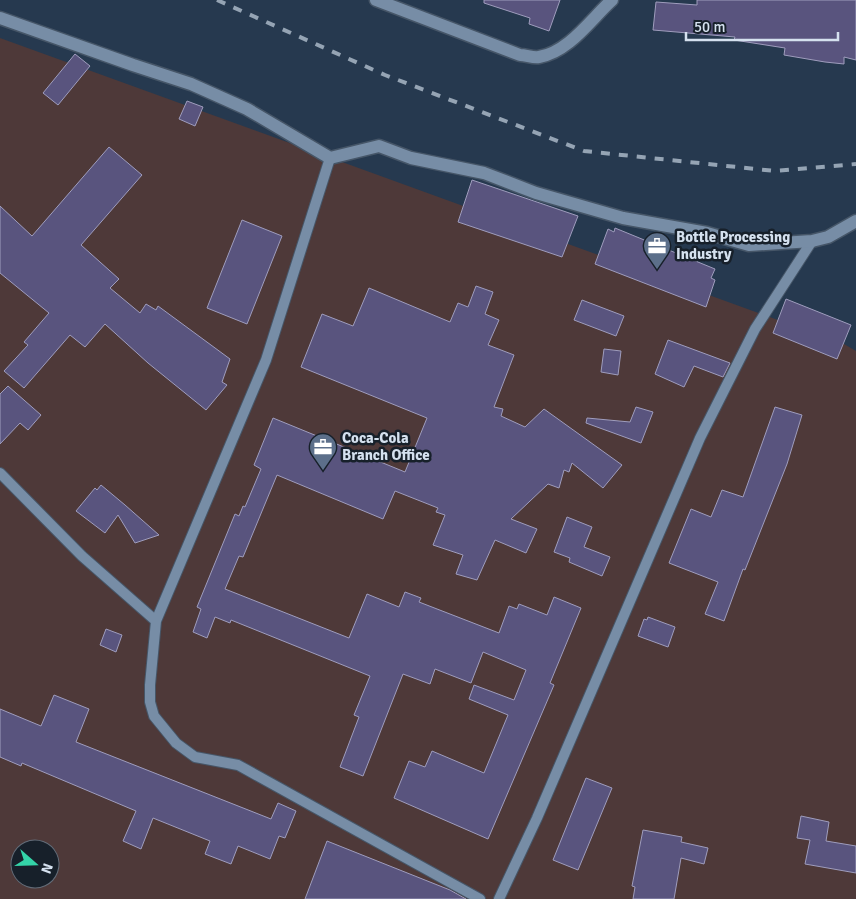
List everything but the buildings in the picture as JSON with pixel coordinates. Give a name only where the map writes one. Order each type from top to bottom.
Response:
[{"type":"street","points":[[376,0],[520,55],[538,57],[555,51],[574,37],[612,0]]},
{"type":"street","points":[[0,18],[133,66],[191,84],[247,110],[330,158],[379,146],[411,158],[484,173],[536,193],[624,218],[707,233],[749,245],[812,241],[828,237],[856,221]]},
{"type":"lane","points":[[330,158],[266,360],[156,621],[151,663],[150,702],[154,716],[176,742],[195,757],[238,765],[480,899]]},
{"type":"lane","points":[[499,899],[537,818],[700,438],[755,329],[812,241]]},
{"type":"lane","points":[[0,473],[82,556],[156,621]]},
{"type":"shaded area","points":[[0,38],[844,344],[856,351],[856,899],[0,899]]},
{"type":"railway","points":[[217,0],[385,75],[584,151],[775,171],[856,164]]},
{"type":"place","name":"Bottle Processing Industry","points":[[657,270]]},
{"type":"place","name":"Coca-Cola Branch Office","points":[[323,471]]}]
